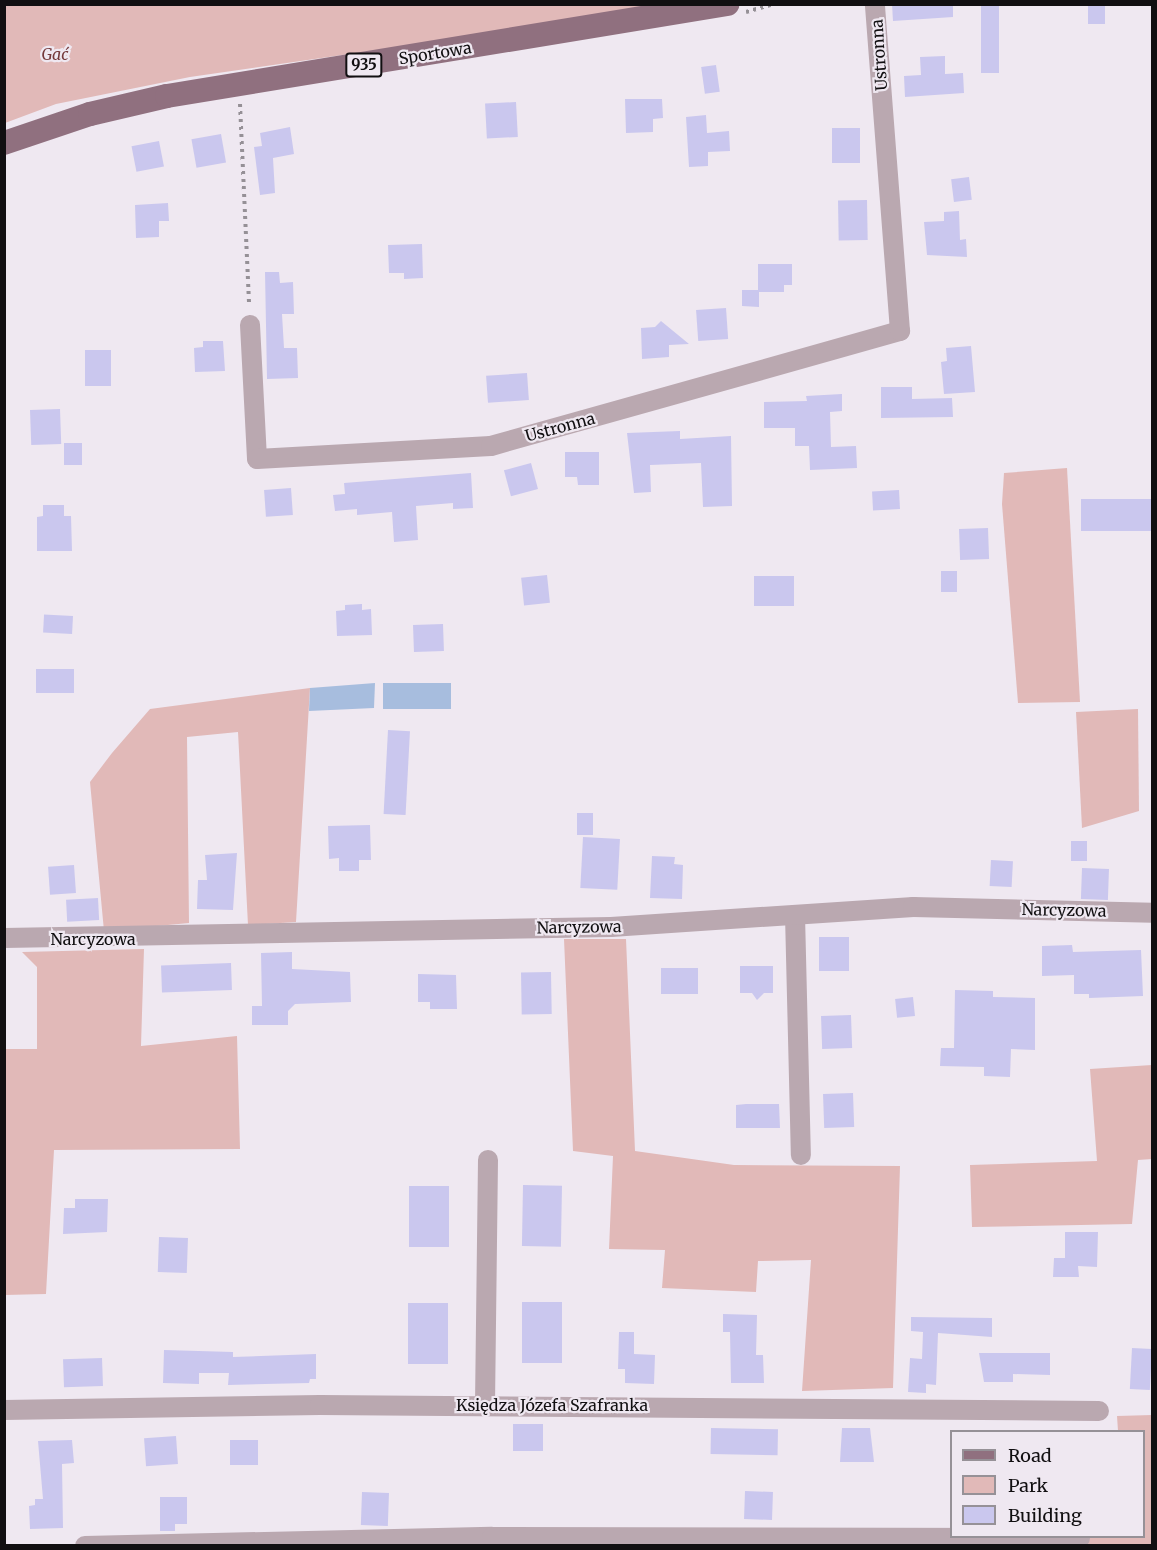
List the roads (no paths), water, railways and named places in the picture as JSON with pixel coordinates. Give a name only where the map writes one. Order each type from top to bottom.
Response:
[{"type":"main road","name":"Sportowa","points":[[4,142],[122,105],[728,4]]},
{"type":"street","name":"Ustronna","points":[[250,325],[257,459],[491,446],[900,331],[875,4]]},
{"type":"street","name":"Narcyzowa","points":[[4,938],[602,927],[913,907],[1152,912]]},
{"type":"street","points":[[795,915],[801,1155]]},
{"type":"street","points":[[485,1405],[488,1160]]},
{"type":"street","name":"Księdza Józefa Szafranka","points":[[4,1410],[485,1405],[1100,1411]]},
{"type":"street","points":[[85,1545],[492,1537],[950,1538]]},
{"type":"water","points":[[375,683],[374,708],[309,711],[310,688]]},
{"type":"water","points":[[383,683],[451,683],[451,709],[383,709]]},
{"type":"park label","name":"Gać","points":[[55,54]]}]
